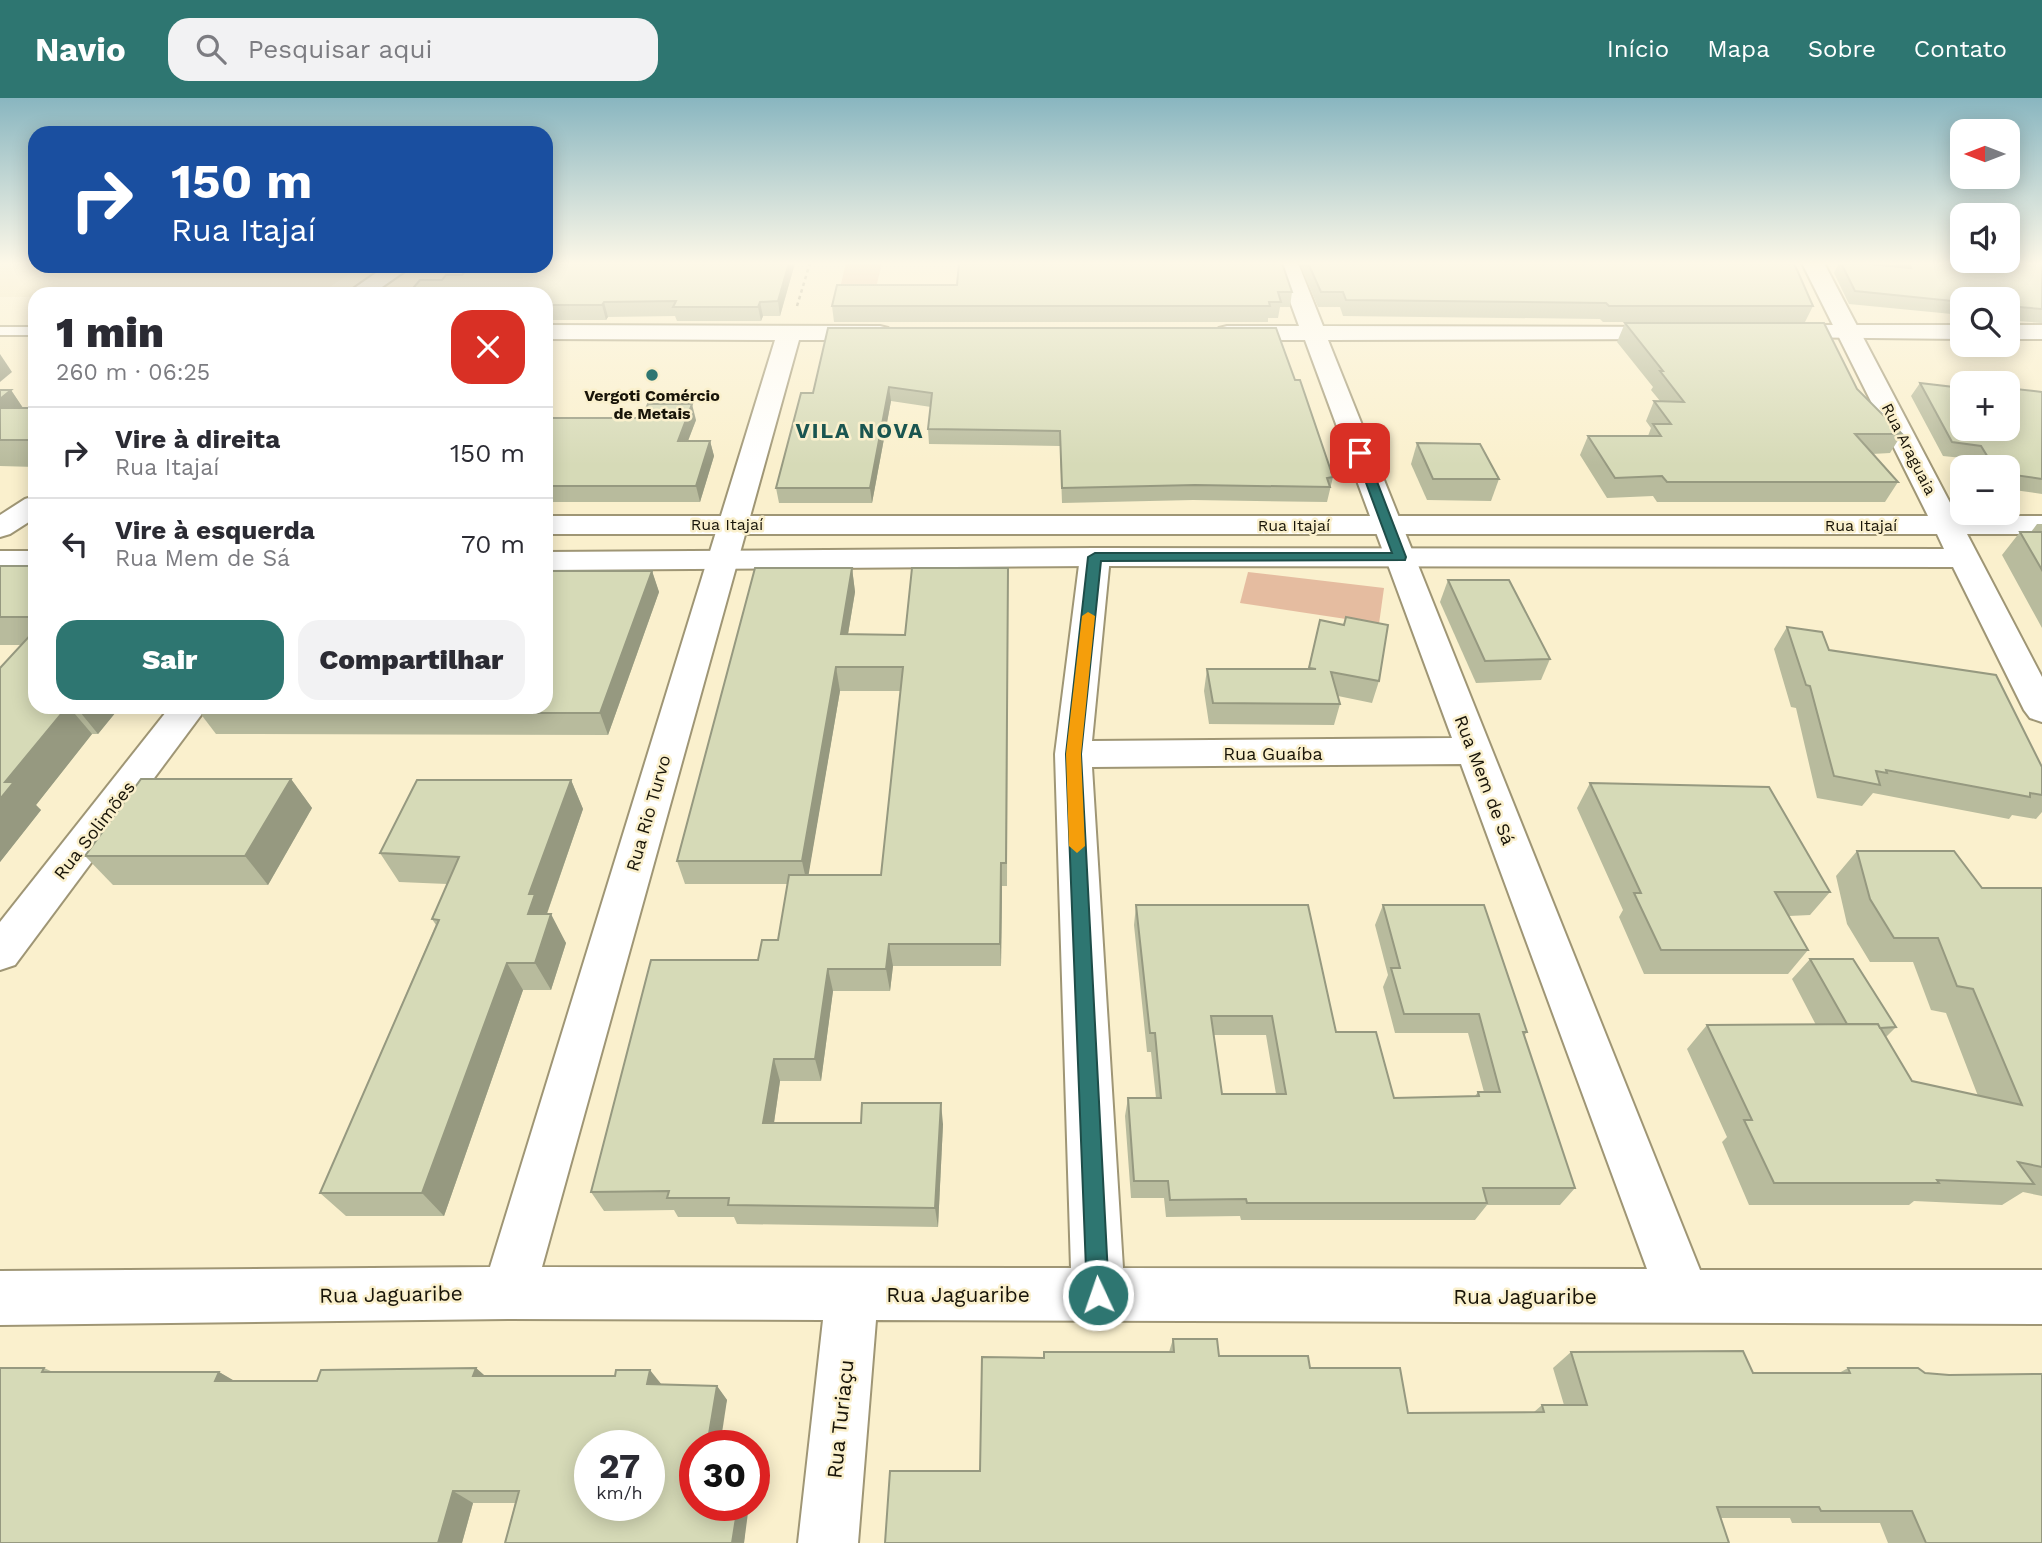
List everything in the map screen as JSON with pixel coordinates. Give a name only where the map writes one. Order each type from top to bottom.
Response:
[{"type":"street","name":"Rua Araguaia","points":[[1849,331],[2042,710]]},
{"type":"street","points":[[553,332],[900,333]]},
{"type":"street","points":[[1204,332],[1698,332]]},
{"type":"street","name":"Rua Mem de Sá","points":[[1314,332],[1684,1297]]},
{"type":"street","points":[[1753,332],[1950,332]]},
{"type":"street","points":[[2020,332],[2042,332]]},
{"type":"street","name":"Rua Rio Turvo","points":[[508,1293],[789,333]]},
{"type":"street","points":[[0,529],[28,510]]},
{"type":"street","name":"Rua Itajaí","points":[[553,525],[733,524],[1965,558]]},
{"type":"street","name":"Rua Itajaí","points":[[553,561],[1095,557],[1394,541],[1949,524],[2042,525]]},
{"type":"street","points":[[0,529],[28,530]]},
{"type":"street","points":[[1095,557],[1073,754],[1098,1295]]},
{"type":"street","points":[[0,560],[28,560]]},
{"type":"street","name":"Rua Solimões","points":[[0,953],[184,714]]},
{"type":"street","name":"Rua Guaíba","points":[[1073,754],[1474,751]]},
{"type":"street","name":"Rua Jaguaribe","points":[[0,1298],[508,1293],[2042,1297]]},
{"type":"street","name":"Rua Turiaçu","points":[[828,1543],[852,1294]]},
{"type":"lane","points":[[0,331],[28,331]]},
{"type":"shaded area","points":[[1248,572],[1384,588],[1379,624],[1240,603]]},
{"type":"building","points":[[827,330],[1277,330],[1295,380],[1300,380],[1333,477],[1327,478],[1330,487],[1195,485],[1062,488],[1060,431],[928,429],[932,393],[889,387],[870,488],[776,488],[801,393],[813,393]]},
{"type":"building","points":[[1631,330],[1828,330],[1857,389],[1902,434],[1855,434],[1898,482],[1667,482],[1662,476],[1615,478],[1588,436],[1661,436],[1653,424],[1671,424],[1654,401],[1684,402],[1660,371],[1663,371]]},
{"type":"building","points":[[1920,383],[1950,387],[1950,438]]},
{"type":"building","points":[[2020,389],[2042,392],[2042,479],[2020,476],[2020,455],[1987,455],[1981,446],[1952,442],[2020,441]]},
{"type":"building","points":[[0,390],[11,390],[0,399]]},
{"type":"building","points":[[648,404],[692,404],[678,441],[710,441],[696,486],[553,486],[553,418],[642,418]]},
{"type":"building","points":[[0,408],[28,408],[28,440],[0,440]]},
{"type":"building","points":[[1417,443],[1480,444],[1499,479],[1433,479]]},
{"type":"building","points":[[2020,532],[2042,532],[2042,570]]},
{"type":"building","points":[[0,566],[28,566],[28,617],[0,617]]},
{"type":"building","points":[[755,568],[852,568],[841,634],[905,635],[912,568],[1008,568],[1006,863],[1001,863],[1000,944],[889,944],[886,969],[828,969],[815,1059],[774,1059],[763,1123],[861,1123],[862,1103],[941,1103],[935,1208],[728,1205],[729,1198],[667,1198],[669,1191],[591,1192],[651,960],[758,960],[762,940],[778,940],[789,875],[881,875],[903,667],[836,667],[802,861],[677,861]]},
{"type":"building","points":[[553,571],[652,571],[600,713],[553,713]]},
{"type":"building","points":[[1448,580],[1509,580],[1550,659],[1485,661]]},
{"type":"building","points":[[1346,617],[1388,625],[1379,681],[1331,672],[1340,704],[1213,703],[1207,669],[1316,669],[1309,668],[1320,620],[1344,625]]},
{"type":"building","points":[[1787,627],[1822,632],[1829,650],[1996,675],[2042,767],[2042,795],[2030,793],[2030,797],[1886,770],[1887,773],[1876,771],[1880,785],[1834,776],[1810,686],[1806,685]]},
{"type":"building","points":[[28,638],[28,714],[61,714],[5,782],[14,782],[0,799],[0,668]]},
{"type":"building","points":[[141,779],[291,779],[245,856],[85,856]]},
{"type":"building","points":[[417,780],[571,780],[529,894],[535,894],[528,914],[551,914],[535,963],[507,963],[422,1193],[320,1193],[439,920],[432,919],[459,857],[380,853]]},
{"type":"building","points":[[1590,783],[1769,787],[1830,892],[1775,892],[1808,950],[1661,950],[1634,893],[1641,893]]},
{"type":"building","points":[[1857,851],[1954,851],[1982,888],[2042,888],[2042,1167],[2018,1162],[2034,1184],[1937,1180],[1939,1183],[1774,1183],[1744,1120],[1752,1120],[1707,1025],[1878,1024],[1912,1081],[2022,1105],[1973,989],[1957,986],[1938,938],[1894,938],[1870,899]]},
{"type":"building","points":[[1136,905],[1308,905],[1336,1032],[1376,1032],[1394,1098],[1479,1096],[1478,1092],[1500,1092],[1479,1014],[1404,1014],[1391,968],[1400,968],[1383,905],[1484,905],[1575,1188],[1483,1188],[1487,1203],[1247,1203],[1246,1199],[1170,1200],[1168,1181],[1134,1181],[1128,1098],[1161,1098],[1155,1033],[1150,1033]],"holes":[[[1211,1016],[1272,1016],[1286,1094],[1222,1094]]]},
{"type":"building","points":[[1810,959],[1853,959],[1896,1027],[1847,1024]]},
{"type":"building","points":[[1173,1339],[1217,1339],[1219,1356],[1308,1356],[1310,1368],[1400,1368],[1408,1413],[1544,1412],[1542,1405],[1587,1405],[1571,1352],[1743,1351],[1753,1373],[1850,1373],[1848,1368],[1918,1368],[1925,1373],[1949,1375],[2042,1374],[2042,1543],[1926,1543],[1912,1511],[1717,1507],[1729,1543],[885,1543],[890,1471],[980,1471],[982,1357],[1044,1358],[1044,1352],[1174,1352]]},
{"type":"building","points":[[0,1368],[44,1368],[42,1372],[219,1372],[215,1381],[317,1381],[321,1370],[476,1368],[473,1376],[615,1376],[616,1370],[650,1370],[647,1384],[717,1386],[710,1430],[679,1430],[679,1521],[735,1521],[732,1543],[505,1543],[519,1491],[453,1491],[438,1543],[0,1543]]},
{"type":"slow traffic","points":[[1077,846],[1073,754],[1088,616]]},
{"type":"place","name":"Vergoti Comércio de Metais","points":[[652,375]]},
{"type":"district","name":"VILA NOVA","points":[[860,430]]},
{"type":"route","points":[[1098,1295],[1073,754],[1095,557],[1400,557],[1360,453]]}]
